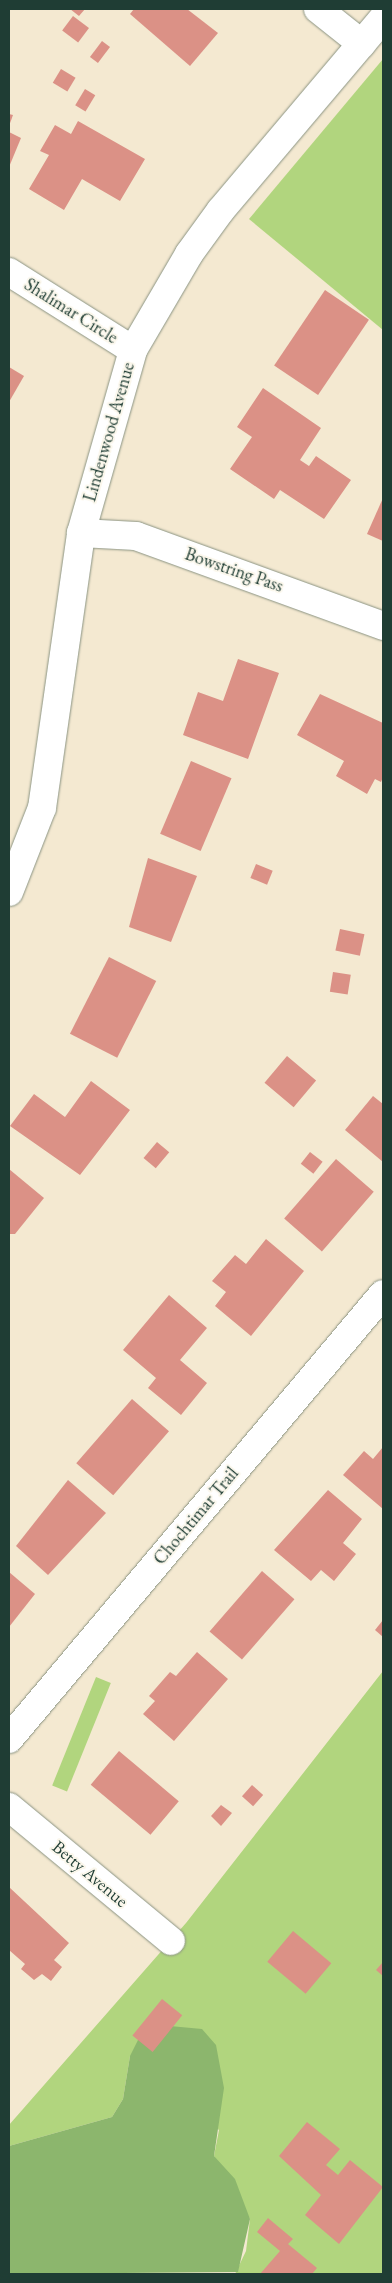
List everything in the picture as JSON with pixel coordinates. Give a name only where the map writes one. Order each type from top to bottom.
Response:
[{"type":"street","points":[[318,9],[362,44]]},
{"type":"street","name":"Lindenwood Avenue","points":[[9,892],[42,808],[81,533],[132,350],[189,254],[221,210],[383,18]]},
{"type":"street","name":"Shalimar Circle","points":[[9,272],[132,350]]},
{"type":"street","name":"Bowstring Pass","points":[[81,533],[138,537],[383,626]]},
{"type":"street","name":"Chochtimar Trail","points":[[9,1739],[383,1294]]},
{"type":"street","name":"Betty Avenue","points":[[9,1807],[171,1941]]},
{"type":"green space","points":[[383,59],[383,330],[249,219]]},
{"type":"green space","points":[[383,1671],[383,2274],[235,2274],[246,2251],[250,2219],[214,2156],[219,2130],[130,2056],[123,2099],[112,2117],[9,2146],[9,2125],[186,1923]]},
{"type":"green space","points":[[96,1677],[111,1683],[67,1791],[52,1785]]},
{"type":"green space","points":[[159,2025],[202,2029],[216,2045],[224,2088],[214,2156],[235,2179],[250,2219],[238,2272],[9,2274],[9,2146],[112,2117],[123,2099],[130,2056],[140,2036]]},
{"type":"building","points":[[70,9],[85,9],[79,16]]},
{"type":"building","points":[[134,9],[187,9],[218,33],[190,66],[130,14]]},
{"type":"building","points":[[73,16],[89,28],[78,42],[62,30]]},
{"type":"building","points":[[102,41],[110,47],[98,63],[90,57]]},
{"type":"building","points":[[61,69],[76,78],[67,91],[53,83]]},
{"type":"building","points":[[85,89],[95,95],[86,111],[75,105]]},
{"type":"building","points":[[9,114],[13,115],[9,126]]},
{"type":"building","points":[[78,121],[145,159],[120,201],[82,179],[64,210],[29,189],[49,155],[40,151],[55,125],[71,134]]},
{"type":"building","points":[[9,132],[21,138],[9,167]]},
{"type":"building","points":[[325,290],[369,320],[318,395],[274,365]]},
{"type":"building","points":[[9,367],[24,376],[9,402]]},
{"type":"building","points":[[263,388],[321,428],[300,460],[309,466],[316,456],[351,480],[324,519],[280,490],[274,499],[230,469],[252,437],[237,427]]},
{"type":"building","points":[[383,498],[383,541],[367,534]]},
{"type":"building","points":[[238,659],[279,673],[248,759],[183,735],[198,692],[223,701]]},
{"type":"building","points":[[320,694],[383,723],[383,777],[381,782],[375,779],[367,794],[336,776],[344,761],[297,735]]},
{"type":"building","points":[[191,761],[232,778],[201,851],[160,834]]},
{"type":"building","points":[[148,858],[197,876],[171,942],[129,927]]},
{"type":"building","points":[[256,864],[273,871],[267,885],[250,878]]},
{"type":"building","points":[[340,929],[364,934],[360,956],[335,951]]},
{"type":"building","points":[[109,957],[156,981],[117,1058],[70,1034]]},
{"type":"building","points":[[333,972],[351,975],[348,995],[330,992]]},
{"type":"building","points":[[287,1056],[316,1080],[294,1107],[265,1083]]},
{"type":"building","points":[[91,1081],[130,1110],[80,1175],[10,1126],[34,1094],[65,1117]]},
{"type":"building","points":[[373,1096],[383,1104],[383,1162],[345,1130]]},
{"type":"building","points":[[157,1142],[169,1152],[156,1168],[144,1158]]},
{"type":"building","points":[[310,1152],[323,1162],[313,1174],[301,1164]]},
{"type":"building","points":[[336,1159],[374,1192],[322,1251],[284,1219]]},
{"type":"building","points":[[9,1169],[44,1198],[15,1234],[9,1234]]},
{"type":"building","points":[[266,1239],[304,1271],[251,1336],[215,1306],[226,1292],[212,1281],[235,1255],[246,1264]]},
{"type":"building","points":[[169,1295],[207,1328],[180,1360],[207,1383],[181,1415],[148,1388],[156,1378],[123,1350]]},
{"type":"building","points":[[132,1399],[169,1431],[113,1495],[76,1463]]},
{"type":"building","points":[[383,1447],[383,1509],[343,1475],[364,1451],[373,1459]]},
{"type":"building","points":[[68,1480],[106,1513],[48,1575],[16,1546]]},
{"type":"building","points":[[328,1490],[362,1519],[343,1543],[356,1554],[334,1581],[321,1570],[311,1581],[274,1550]]},
{"type":"building","points":[[262,1571],[294,1599],[242,1660],[210,1631]]},
{"type":"building","points":[[9,1572],[35,1594],[9,1627]]},
{"type":"building","points":[[383,1620],[383,1637],[375,1630]]},
{"type":"building","points":[[197,1652],[228,1679],[174,1741],[143,1714],[155,1701],[149,1696],[170,1672],[176,1676]]},
{"type":"building","points":[[119,1751],[179,1801],[150,1835],[91,1785]]},
{"type":"building","points":[[252,1785],[263,1795],[253,1806],[242,1796]]},
{"type":"building","points":[[221,1805],[232,1813],[221,1826],[211,1816]]},
{"type":"building","points":[[9,1887],[69,1943],[54,1960],[62,1967],[51,1981],[42,1974],[34,1980],[21,1969],[25,1964],[9,1950]]},
{"type":"building","points":[[293,1931],[331,1963],[306,1994],[267,1962]]},
{"type":"building","points":[[383,1962],[383,1976],[376,1970]]},
{"type":"building","points":[[162,1999],[182,2015],[153,2052],[132,2036]]},
{"type":"building","points":[[307,2122],[340,2149],[326,2165],[338,2175],[350,2160],[383,2187],[339,2244],[305,2215],[321,2195],[279,2156]]},
{"type":"building","points":[[268,2218],[293,2239],[288,2244],[317,2268],[312,2274],[260,2274],[280,2251],[257,2232]]}]
